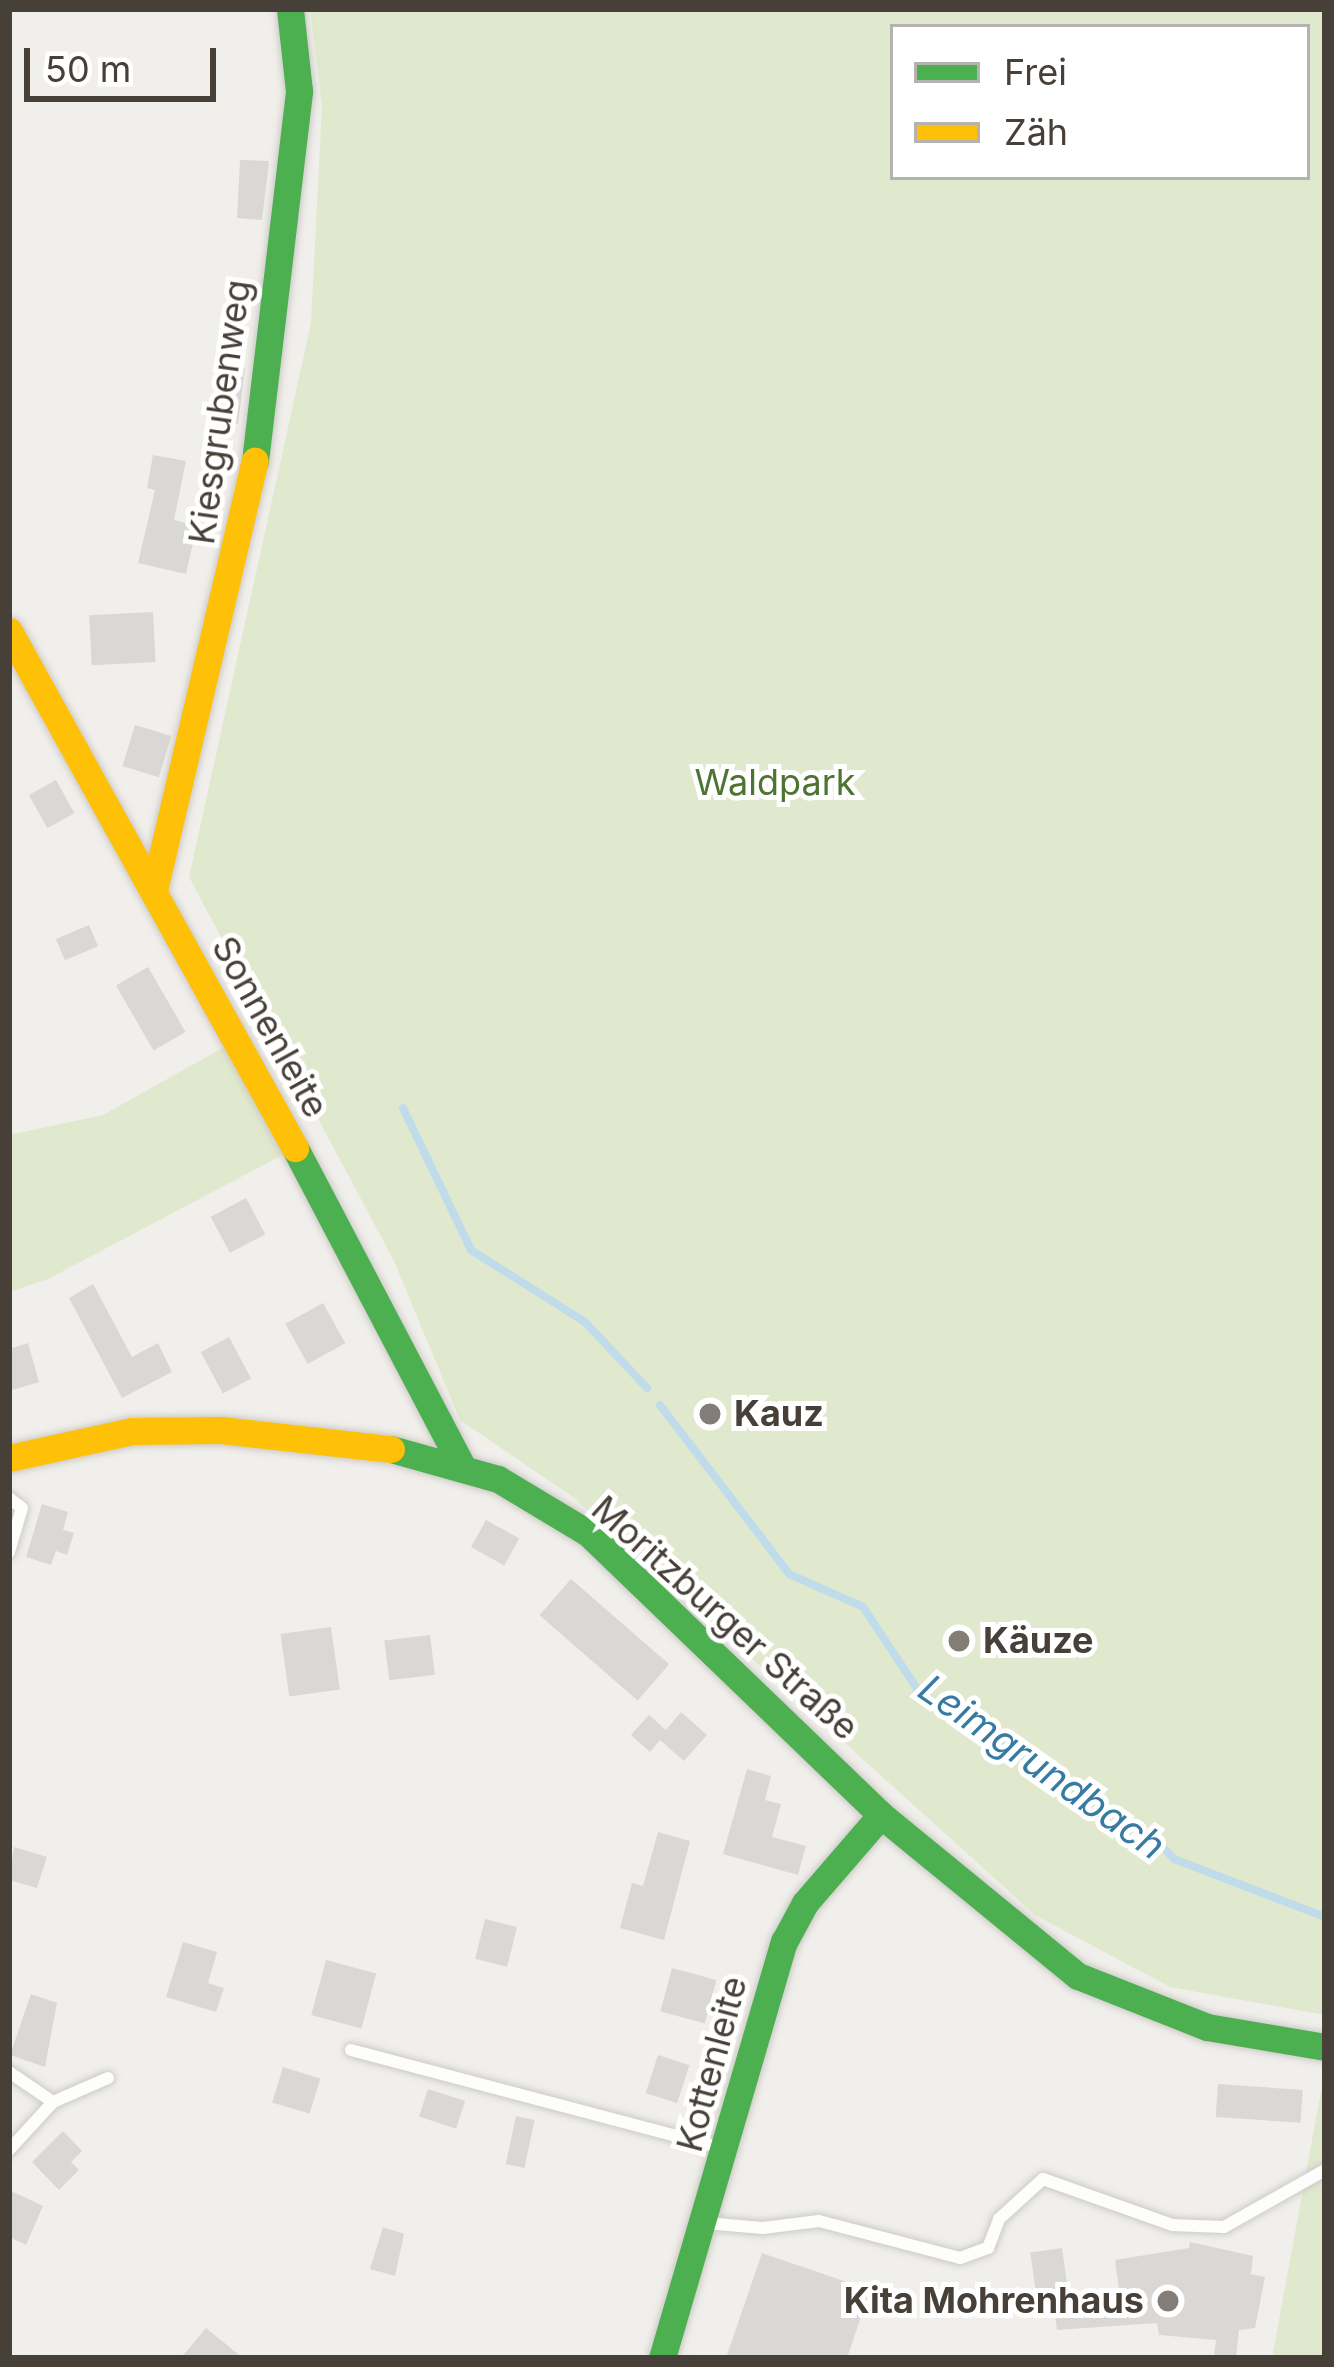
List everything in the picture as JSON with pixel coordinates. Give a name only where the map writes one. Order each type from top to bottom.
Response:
[{"type":"street","name":"Kiesgrubenweg","points":[[154,890],[249,509],[299,91],[290,9]]},
{"type":"street","name":"Sonnenleite","points":[[9,631],[154,890],[460,1462]]},
{"type":"street","name":"Moritzburger Straße","points":[[9,1458],[132,1431],[220,1430],[371,1443],[460,1462],[588,1533],[881,1815],[1078,1976],[1207,2027],[1325,2048]]},
{"type":"street","name":"Kottenleite","points":[[662,2358],[706,2223],[784,1942],[817,1887],[881,1815]]},
{"type":"lane","points":[[9,1498],[22,1508],[9,1552]]},
{"type":"lane","points":[[352,2050],[726,2149]]},
{"type":"lane","points":[[9,2072],[53,2102]]},
{"type":"lane","points":[[9,2150],[53,2102],[108,2078]]},
{"type":"lane","points":[[706,2223],[764,2228],[819,2221],[960,2258],[988,2248],[999,2219],[1042,2179],[1172,2225],[1224,2227],[1325,2170]]},
{"type":"green space","name":"Waldpark","points":[[310,9],[1325,9],[1325,2015],[1170,1987],[1035,1915],[573,1497],[460,1420],[394,1261],[189,877],[311,323],[322,105]]},
{"type":"green space","points":[[228,1045],[290,1151],[48,1279],[9,1292],[9,1135],[103,1115]]},
{"type":"green space","points":[[1324,2075],[1325,2358],[1272,2358]]},
{"type":"building","points":[[240,160],[269,161],[262,220],[237,218]]},
{"type":"building","points":[[225,363],[245,368],[238,424],[213,418]]},
{"type":"building","points":[[153,455],[186,461],[174,520],[197,526],[186,574],[138,563],[155,490],[147,488]]},
{"type":"building","points":[[153,612],[156,662],[92,665],[89,615]]},
{"type":"building","points":[[135,725],[171,736],[159,777],[122,766]]},
{"type":"building","points":[[56,780],[74,813],[47,828],[29,795]]},
{"type":"building","points":[[89,925],[98,946],[65,960],[56,939]]},
{"type":"building","points":[[148,967],[186,1032],[153,1050],[116,986]]},
{"type":"building","points":[[246,1198],[265,1234],[230,1253],[211,1217]]},
{"type":"building","points":[[93,1284],[132,1357],[158,1343],[172,1372],[122,1398],[69,1298]]},
{"type":"building","points":[[323,1303],[345,1343],[308,1364],[285,1324]]},
{"type":"building","points":[[229,1337],[251,1378],[223,1394],[201,1352]]},
{"type":"building","points":[[28,1343],[39,1382],[9,1391],[9,1349]]},
{"type":"building","points":[[42,1504],[68,1512],[63,1530],[74,1533],[67,1555],[56,1551],[51,1565],[26,1557]]},
{"type":"building","points":[[486,1520],[519,1538],[504,1566],[471,1547]]},
{"type":"building","points":[[571,1579],[669,1664],[638,1701],[540,1615]]},
{"type":"building","points":[[331,1627],[340,1689],[289,1696],[280,1634]]},
{"type":"building","points":[[430,1635],[435,1675],[389,1680],[384,1641]]},
{"type":"building","points":[[681,1712],[707,1735],[684,1761],[660,1740],[650,1752],[631,1735],[649,1715],[666,1730]]},
{"type":"building","points":[[747,1769],[771,1776],[765,1800],[781,1804],[772,1837],[806,1846],[798,1875],[723,1854]]},
{"type":"building","points":[[658,1832],[690,1841],[664,1940],[620,1928],[632,1883],[643,1886]]},
{"type":"building","points":[[14,1847],[47,1857],[37,1888],[9,1880]]},
{"type":"building","points":[[485,1919],[517,1927],[507,1967],[475,1959]]},
{"type":"building","points":[[183,1942],[217,1952],[208,1983],[224,1988],[216,2012],[166,1997]]},
{"type":"building","points":[[326,1960],[376,1973],[361,2029],[311,2015]]},
{"type":"building","points":[[672,1968],[716,1980],[705,2023],[660,2011]]},
{"type":"building","points":[[31,1994],[57,2003],[45,2067],[10,2055]]},
{"type":"building","points":[[658,2055],[689,2065],[677,2103],[646,2093]]},
{"type":"building","points":[[283,2067],[320,2078],[309,2114],[272,2102]]},
{"type":"building","points":[[1218,2084],[1303,2090],[1300,2123],[1216,2117]]},
{"type":"building","points":[[428,2089],[465,2101],[456,2129],[419,2117]]},
{"type":"building","points":[[516,2116],[535,2120],[524,2168],[506,2164]]},
{"type":"building","points":[[63,2131],[82,2151],[71,2162],[79,2170],[59,2190],[32,2162]]},
{"type":"building","points":[[9,2190],[43,2206],[26,2245],[9,2237]]},
{"type":"building","points":[[383,2227],[404,2234],[395,2276],[370,2269]]},
{"type":"building","name":"Kita Mohrenhaus","points":[[1190,2242],[1253,2256],[1251,2274],[1265,2277],[1255,2328],[1239,2330],[1236,2358],[1214,2358],[1216,2340],[1159,2335],[1157,2323],[1057,2330],[1054,2304],[1120,2297],[1115,2260],[1189,2248]]},
{"type":"building","points":[[1062,2248],[1069,2297],[1037,2301],[1030,2252]]},
{"type":"building","points":[[762,2253],[870,2290],[847,2358],[726,2358]]},
{"type":"building","points":[[206,2328],[243,2358],[181,2358]]},
{"type":"waterway","name":"Leimgrundbach","points":[[403,1108],[471,1250],[585,1322],[647,1388]]},
{"type":"waterway","name":"Leimgrundbach","points":[[660,1405],[789,1574],[863,1607],[920,1693],[1153,1837],[1174,1859],[1325,1917]]},
{"type":"traffic: fast","points":[[255,461],[299,91],[290,9]]},
{"type":"traffic: fast","points":[[295,1148],[460,1462]]},
{"type":"traffic: fast","points":[[391,1449],[498,1479],[588,1533],[881,1815],[1078,1976],[1207,2027],[1325,2047]]},
{"type":"traffic: fast","points":[[662,2358],[784,1942],[805,1903],[881,1815]]},
{"type":"traffic: slow","points":[[154,890],[255,461]]},
{"type":"traffic: slow","points":[[9,631],[295,1148]]},
{"type":"traffic: slow","points":[[9,1458],[132,1431],[221,1430],[391,1449]]},
{"type":"place","name":"Kauz","points":[[710,1414]]},
{"type":"place","name":"Käuze","points":[[959,1641]]},
{"type":"place","name":"Kita Mohrenhaus","points":[[1168,2301]]}]
